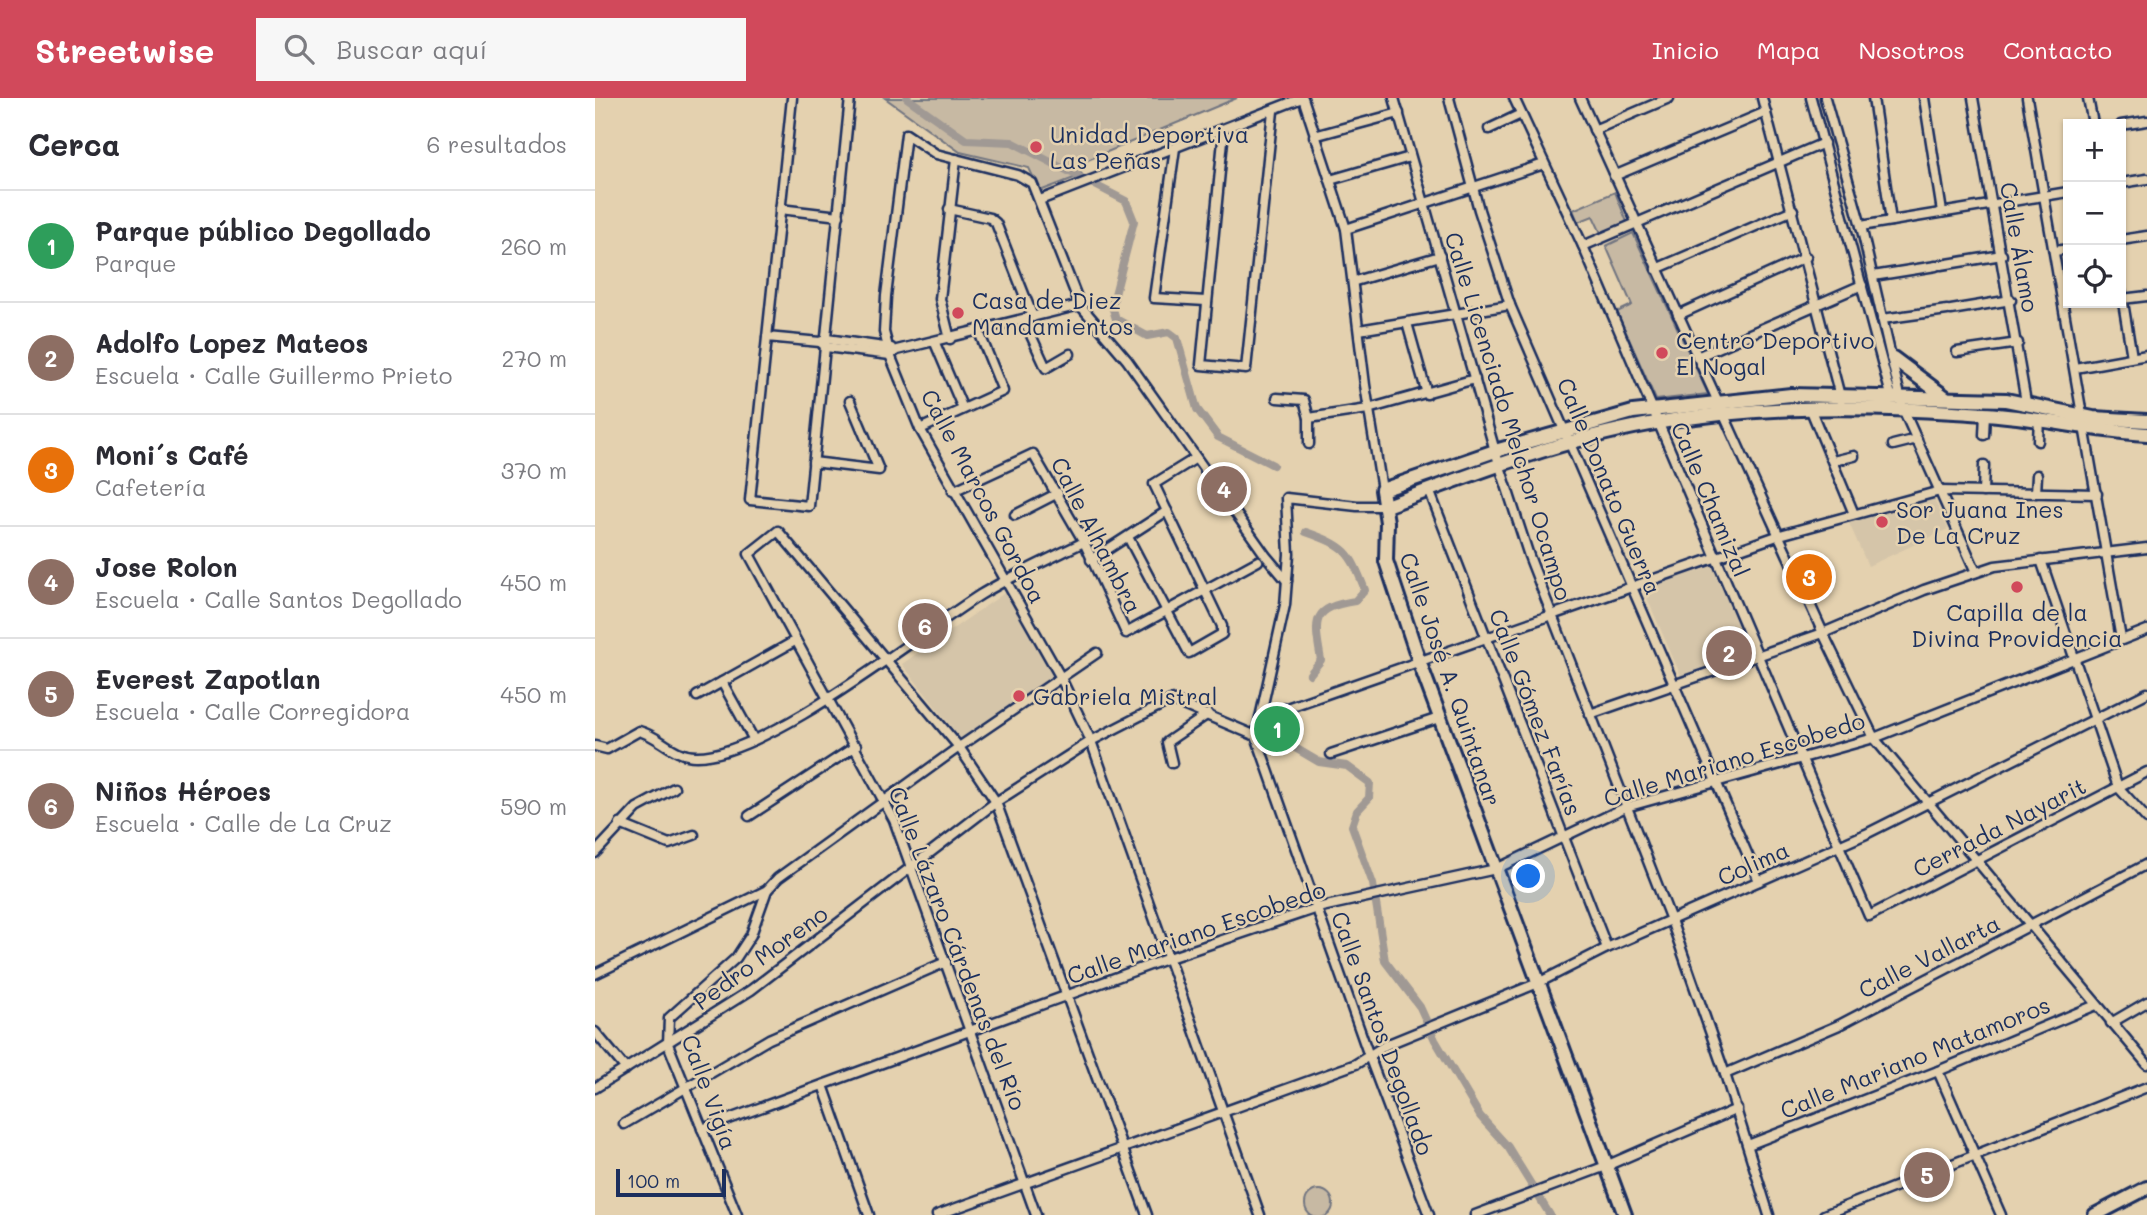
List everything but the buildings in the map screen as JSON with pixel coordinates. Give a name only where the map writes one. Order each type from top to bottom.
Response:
[{"type":"street","points":[[792,98],[750,499],[809,506],[850,98]]},
{"type":"street","points":[[1040,200],[1302,98]]},
{"type":"street","name":"Calle José A. Quintanar","points":[[1302,98],[1346,229],[1355,281],[1368,409],[1386,506],[1385,561],[1439,718],[1625,1215]]},
{"type":"street","name":"Calle Licenciado Melchor Ocampo","points":[[1394,98],[1499,465],[1550,615],[1671,920],[1737,1109],[1769,1215]]},
{"type":"street","name":"Calle Donato Guerra","points":[[1449,98],[1510,305],[1572,443],[1759,881]]},
{"type":"street","name":"Calle Chamizal","points":[[1514,98],[1583,246],[1756,657],[1870,916]]},
{"type":"street","points":[[1580,98],[1823,633],[1874,738],[2028,926],[2147,1065]]},
{"type":"street","points":[[1594,130],[1669,98]]},
{"type":"street","points":[[1762,98],[1806,257],[1843,408]]},
{"type":"street","points":[[1811,98],[1896,395]]},
{"type":"street","points":[[1825,98],[1861,226],[1893,358],[1898,409],[1917,439],[1976,572]]},
{"type":"street","points":[[1873,98],[1891,221]]},
{"type":"street","points":[[1924,98],[1942,212]]},
{"type":"street","name":"Calle Álamo","points":[[1973,98],[2011,300],[2026,402]]},
{"type":"street","points":[[2027,98],[2121,639]]},
{"type":"street","points":[[2088,98],[2092,119]]},
{"type":"street","points":[[1224,130],[1201,365],[1246,369],[1273,111]]},
{"type":"street","points":[[1614,176],[1766,112]]},
{"type":"street","points":[[1314,136],[1399,113]]},
{"type":"street","points":[[1489,129],[1521,114]]},
{"type":"street","points":[[2126,124],[2147,121]]},
{"type":"street","name":"Calle Marcos Gordoa","points":[[956,159],[936,154],[907,134],[890,250],[884,327],[920,429],[1061,678],[1091,741],[1260,1215]]},
{"type":"street","points":[[1583,246],[1824,143]]},
{"type":"street","points":[[1175,148],[1154,299],[1206,301]]},
{"type":"street","points":[[1330,180],[1410,157]]},
{"type":"street","points":[[950,339],[940,299],[956,159],[1028,180],[1040,200],[1080,304],[1127,360],[1266,556],[1287,581]]},
{"type":"street","points":[[1346,229],[1544,164]]},
{"type":"street","points":[[2126,182],[2147,179]]},
{"type":"street","points":[[1861,226],[2063,193]]},
{"type":"street","points":[[780,209],[839,216]]},
{"type":"street","points":[[949,209],[990,218],[996,223],[1046,368],[1070,354]]},
{"type":"street","points":[[1656,269],[1793,210]]},
{"type":"street","points":[[2126,239],[2147,236]]},
{"type":"street","points":[[2055,251],[2063,250]]},
{"type":"street","points":[[1873,276],[2002,255]]},
{"type":"street","points":[[1355,281],[1440,256]]},
{"type":"street","points":[[1678,315],[1806,257]]},
{"type":"street","points":[[1697,357],[1863,285]]},
{"type":"street","points":[[2126,295],[2147,296]]},
{"type":"street","points":[[1882,319],[2011,300]]},
{"type":"street","points":[[767,337],[892,351],[979,332],[1080,304]]},
{"type":"street","points":[[1359,330],[1510,305]]},
{"type":"street","points":[[2124,308],[2132,357]]},
{"type":"street","points":[[1407,323],[1427,394]]},
{"type":"street","points":[[920,429],[1003,391],[979,332]]},
{"type":"street","points":[[935,342],[963,409]]},
{"type":"street","points":[[1957,352],[2018,343]]},
{"type":"street","points":[[2074,368],[2147,355]]},
{"type":"street","points":[[1893,358],[1945,397]]},
{"type":"street","points":[[1308,418],[1368,409],[1475,379]]},
{"type":"street","points":[[1382,489],[1495,451],[1653,408],[1791,395],[1896,395],[2026,402],[2086,430],[2147,434]]},
{"type":"street","points":[[1277,398],[1304,400],[1309,444]]},
{"type":"street","points":[[814,463],[879,470],[850,401]]},
{"type":"street","points":[[1810,408],[1854,514]]},
{"type":"street","points":[[1256,736],[1275,661],[1287,581],[1286,498],[1357,506],[1386,506],[1499,465],[1572,443],[1658,422],[1724,415],[1843,408],[2039,418],[2054,415],[2083,416],[2147,421]]},
{"type":"street","points":[[1984,435],[1985,414]]},
{"type":"street","points":[[2038,441],[2039,418]]},
{"type":"street","points":[[1893,445],[1917,439]]},
{"type":"street","name":"Calle Alhambra","points":[[953,491],[1033,454],[1058,492],[1084,542],[1126,633],[1167,611]]},
{"type":"street","points":[[1833,461],[1854,456]]},
{"type":"street","points":[[1128,537],[1189,653],[1222,634],[1222,626],[1154,484],[1196,458]]},
{"type":"street","points":[[1983,492],[1984,465]]},
{"type":"street","points":[[2036,493],[2037,475]]},
{"type":"street","name":"Calle Gómez Farías","points":[[1429,490],[1607,948]]},
{"type":"street","points":[[1261,716],[1780,535],[1940,491],[2097,494]]},
{"type":"street","points":[[1015,515],[1058,492]]},
{"type":"street","points":[[1091,560],[1167,511]]},
{"type":"street","name":"Calle Lázaro Cárdenas del Río","points":[[887,659],[778,531],[749,554],[885,802],[912,869],[1037,1215]]},
{"type":"street","points":[[595,746],[607,750],[639,731],[679,754],[694,757],[711,755],[754,740],[829,698],[1006,579],[1084,542]]},
{"type":"street","points":[[1590,714],[1823,633],[1899,600],[1995,566],[2147,548]]},
{"type":"street","points":[[2041,560],[2118,787],[2147,819]]},
{"type":"street","points":[[1167,611],[1258,561]]},
{"type":"street","name":"Calle Mariano Escobedo","points":[[702,1129],[1170,958],[1317,908],[1496,869],[1626,807],[1714,780],[1874,738],[2147,630]]},
{"type":"street","points":[[697,696],[795,640]]},
{"type":"street","points":[[595,974],[767,890],[778,878],[959,747],[1097,653]]},
{"type":"street","points":[[887,659],[959,747],[996,802],[1147,1215]]},
{"type":"street","points":[[722,682],[754,740]]},
{"type":"street","name":"Colima","points":[[936,1215],[1356,1064],[1386,1045],[1538,983],[1607,948],[1838,847],[2147,694]]},
{"type":"street","name":"Pedro Moreno","points":[[595,1087],[668,1044],[751,989],[912,869],[996,802],[1091,741],[1171,700],[1208,713],[1256,736]]},
{"type":"street","points":[[1172,762],[1167,742],[1208,713]]},
{"type":"street","points":[[1331,754],[1439,718]]},
{"type":"street","name":"Calle Santos Degollado","points":[[1256,736],[1369,1056],[1429,1215]]},
{"type":"street","points":[[748,816],[856,746]]},
{"type":"street","name":"Cerrada Nayarit","points":[[1870,916],[2147,772]]},
{"type":"street","points":[[595,852],[637,808],[674,788]]},
{"type":"street","points":[[620,824],[669,844],[694,835]]},
{"type":"street","name":"Calle Vallarta","points":[[1725,1074],[1839,1025],[2147,864]]},
{"type":"street","name":"Calle Vigía","points":[[737,1215],[668,1044],[669,1018],[736,958],[751,935],[767,890]]},
{"type":"street","points":[[624,1124],[769,1039],[946,962]]},
{"type":"street","points":[[2111,1023],[2147,1002]]},
{"type":"street","name":"Calle Mariano Matamoros","points":[[1748,1144],[1938,1071],[2096,1005]]},
{"type":"street","points":[[595,1032],[626,1069]]},
{"type":"street","points":[[1938,1071],[2001,1215]]},
{"type":"street","points":[[823,1085],[869,1215]]},
{"type":"street","points":[[1824,1215],[2147,1087]]},
{"type":"street","points":[[1475,1215],[1606,1166],[1737,1109]]},
{"type":"street","points":[[2095,1215],[2147,1188]]},
{"type":"shaded area","name":"Unidad Deportiva Las Peñas","points":[[885,98],[1237,98],[1078,164],[1082,175],[1040,191],[1029,168],[960,152]]},
{"type":"shaded area","points":[[1615,192],[1627,222],[1601,233],[1593,216],[1578,222],[1573,210]]},
{"type":"shaded area","name":"Centro Deportivo El Nogal","points":[[1633,233],[1708,394],[1656,400],[1617,312],[1632,305],[1606,246]]},
{"type":"shaded area","points":[[1934,499],[1948,529],[1868,566],[1849,523]]},
{"type":"shaded area","points":[[1715,566],[1752,653],[1681,676],[1643,589]]},
{"type":"shaded area","points":[[1006,592],[1055,676],[962,740],[902,664]]},
{"type":"shaded area","points":[[1314,1191],[1324,1191],[1332,1199],[1332,1209],[1326,1216],[1312,1216],[1306,1209],[1306,1199]]},
{"type":"waterway","points":[[907,98],[966,140],[1012,142],[1126,201],[1134,221],[1112,306],[1116,319],[1147,336],[1169,332],[1177,338],[1197,409],[1218,437],[1273,465]]},
{"type":"waterway","points":[[1306,532],[1330,541],[1345,552],[1355,566],[1365,590],[1355,601],[1330,608],[1319,618],[1317,635],[1321,660],[1310,674]]},
{"type":"waterway","points":[[1285,742],[1319,762],[1347,766],[1370,783],[1369,798],[1357,811],[1352,826],[1373,884],[1385,961],[1420,1007],[1435,1040],[1480,1116],[1508,1147],[1550,1215]]},
{"type":"place","name":"Unidad Deportiva Las Peñas","points":[[1036,147]]},
{"type":"place","name":"Casa de Diez Mandamientos","points":[[958,313]]},
{"type":"place","name":"Centro Deportivo El Nogal","points":[[1662,353]]},
{"type":"place","name":"Jose Rolon","points":[[1224,489]]},
{"type":"place","name":"Sor Juana Ines De La Cruz","points":[[1882,522]]},
{"type":"place","name":"Moni´s Café","points":[[1809,577]]},
{"type":"place","name":"Capilla de la Divina Providencia","points":[[2017,587]]},
{"type":"place","name":"Niños Héroes","points":[[925,626]]},
{"type":"place","name":"Adolfo Lopez Mateos","points":[[1729,653]]},
{"type":"place","name":"Gabriela Mistral","points":[[1019,696]]},
{"type":"place","name":"Parque público Degollado","points":[[1277,729]]},
{"type":"place","name":"Everest Zapotlan","points":[[1927,1175]]}]
